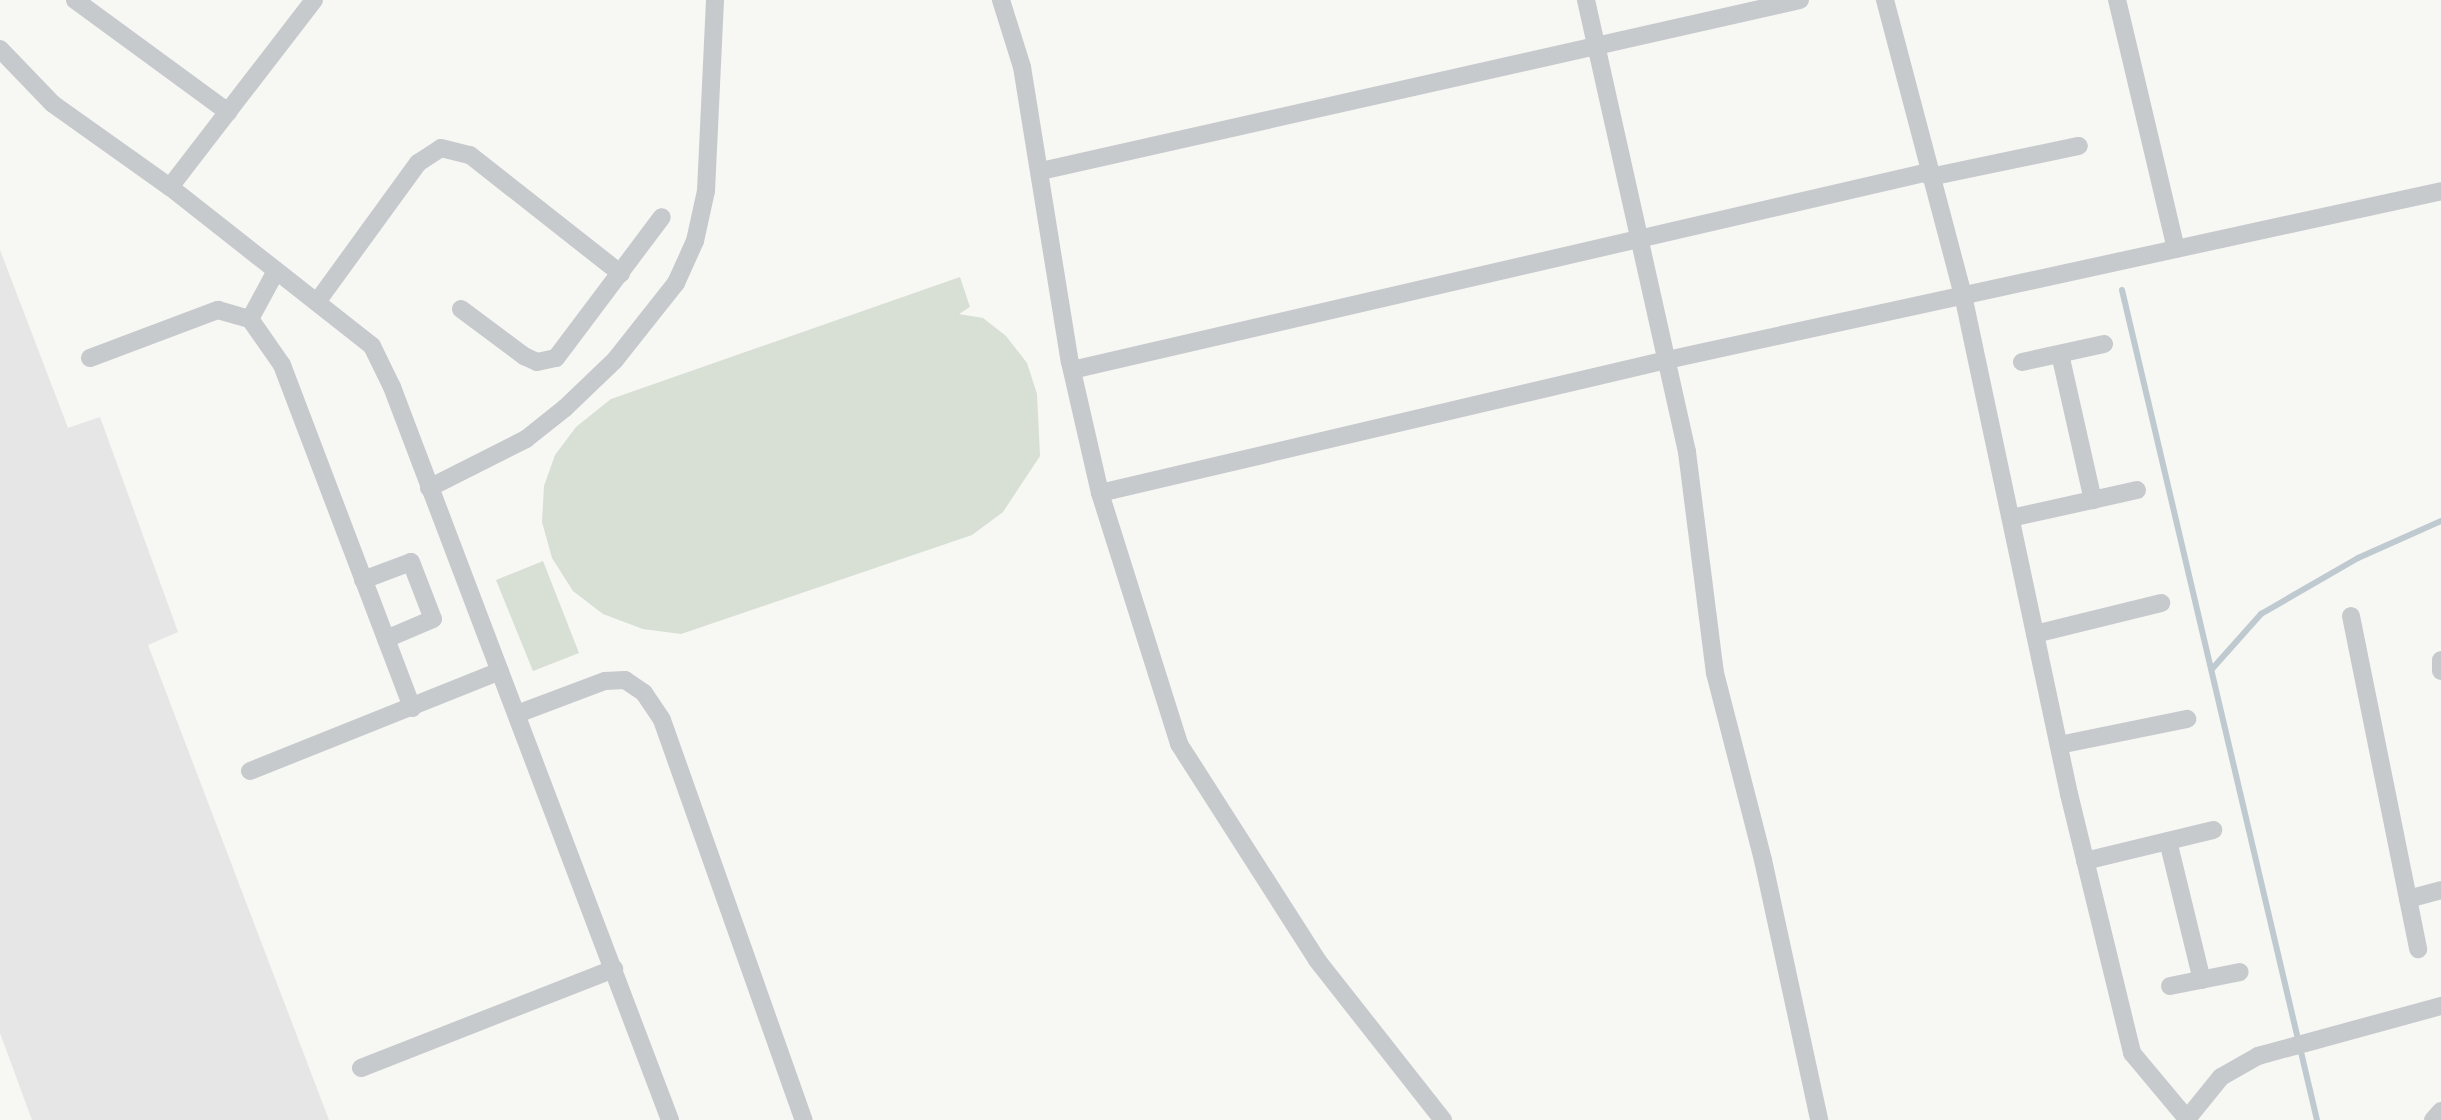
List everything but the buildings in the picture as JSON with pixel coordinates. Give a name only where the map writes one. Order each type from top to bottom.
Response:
[{"type":"lane","points":[[75,0],[227,112]]},
{"type":"lane","points":[[170,187],[314,0]]},
{"type":"lane","points":[[429,488],[526,439],[565,408],[615,360],[676,283],[695,241],[706,191],[716,0]]},
{"type":"lane","points":[[1001,0],[1022,67],[1072,370],[1100,493],[1179,744],[1317,960],[1443,1120]]},
{"type":"lane","points":[[1586,0],[1701,534],[1715,673],[1763,860],[1819,1120]]},
{"type":"lane","points":[[1041,171],[1800,0]]},
{"type":"lane","points":[[1885,0],[1963,295],[2059,745],[2132,1052],[2187,1119],[2221,1077],[2258,1056],[2441,1006]]},
{"type":"lane","points":[[2117,0],[2176,249]]},
{"type":"lane","points":[[0,49],[53,104],[170,187],[372,346],[670,1120]]},
{"type":"lane","points":[[1072,370],[1638,236],[2078,146]]},
{"type":"lane","points":[[316,302],[418,163],[441,148],[470,155],[622,274]]},
{"type":"lane","points":[[1100,493],[1667,360],[2441,191]]},
{"type":"lane","points":[[461,309],[538,362],[556,358],[577,337],[662,217]]},
{"type":"lane","points":[[250,319],[276,271]]},
{"type":"lane","points":[[90,358],[218,310],[250,319],[282,365],[412,708]]},
{"type":"lane","points":[[2022,362],[2104,344]]},
{"type":"lane","points":[[2060,354],[2093,500]]},
{"type":"lane","points":[[2011,518],[2138,490]]},
{"type":"lane","points":[[363,580],[411,562],[426,600],[433,619],[386,639]]},
{"type":"lane","points":[[2035,634],[2162,603]]},
{"type":"lane","points":[[2351,616],[2418,949]]},
{"type":"lane","points":[[2441,659],[2441,671]]},
{"type":"lane","points":[[250,771],[500,671]]},
{"type":"lane","points":[[517,714],[605,681],[626,680],[644,693],[662,720],[804,1120]]},
{"type":"lane","points":[[2059,745],[2187,719]]},
{"type":"lane","points":[[2085,861],[2213,830]]},
{"type":"lane","points":[[2168,841],[2202,980]]},
{"type":"lane","points":[[2408,899],[2441,890]]},
{"type":"lane","points":[[361,1068],[614,969]]},
{"type":"lane","points":[[2170,986],[2240,972]]},
{"type":"lane","points":[[2433,1120],[2441,1111]]},
{"type":"shaded area","points":[[0,250],[68,428],[100,417],[178,632],[148,645],[329,1120],[32,1120],[0,1033]]},
{"type":"shaded area","points":[[960,277],[970,307],[959,314],[983,318],[1006,336],[1027,363],[1037,394],[1040,456],[1003,512],[972,535],[681,634],[643,629],[603,614],[573,591],[552,558],[542,522],[544,486],[555,455],[576,427],[611,399]]},
{"type":"shaded area","points":[[543,561],[579,653],[533,671],[496,580]]},
{"type":"waterway","points":[[2122,290],[2317,1120]]},
{"type":"waterway","points":[[2212,669],[2261,614],[2358,558],[2441,521]]}]
